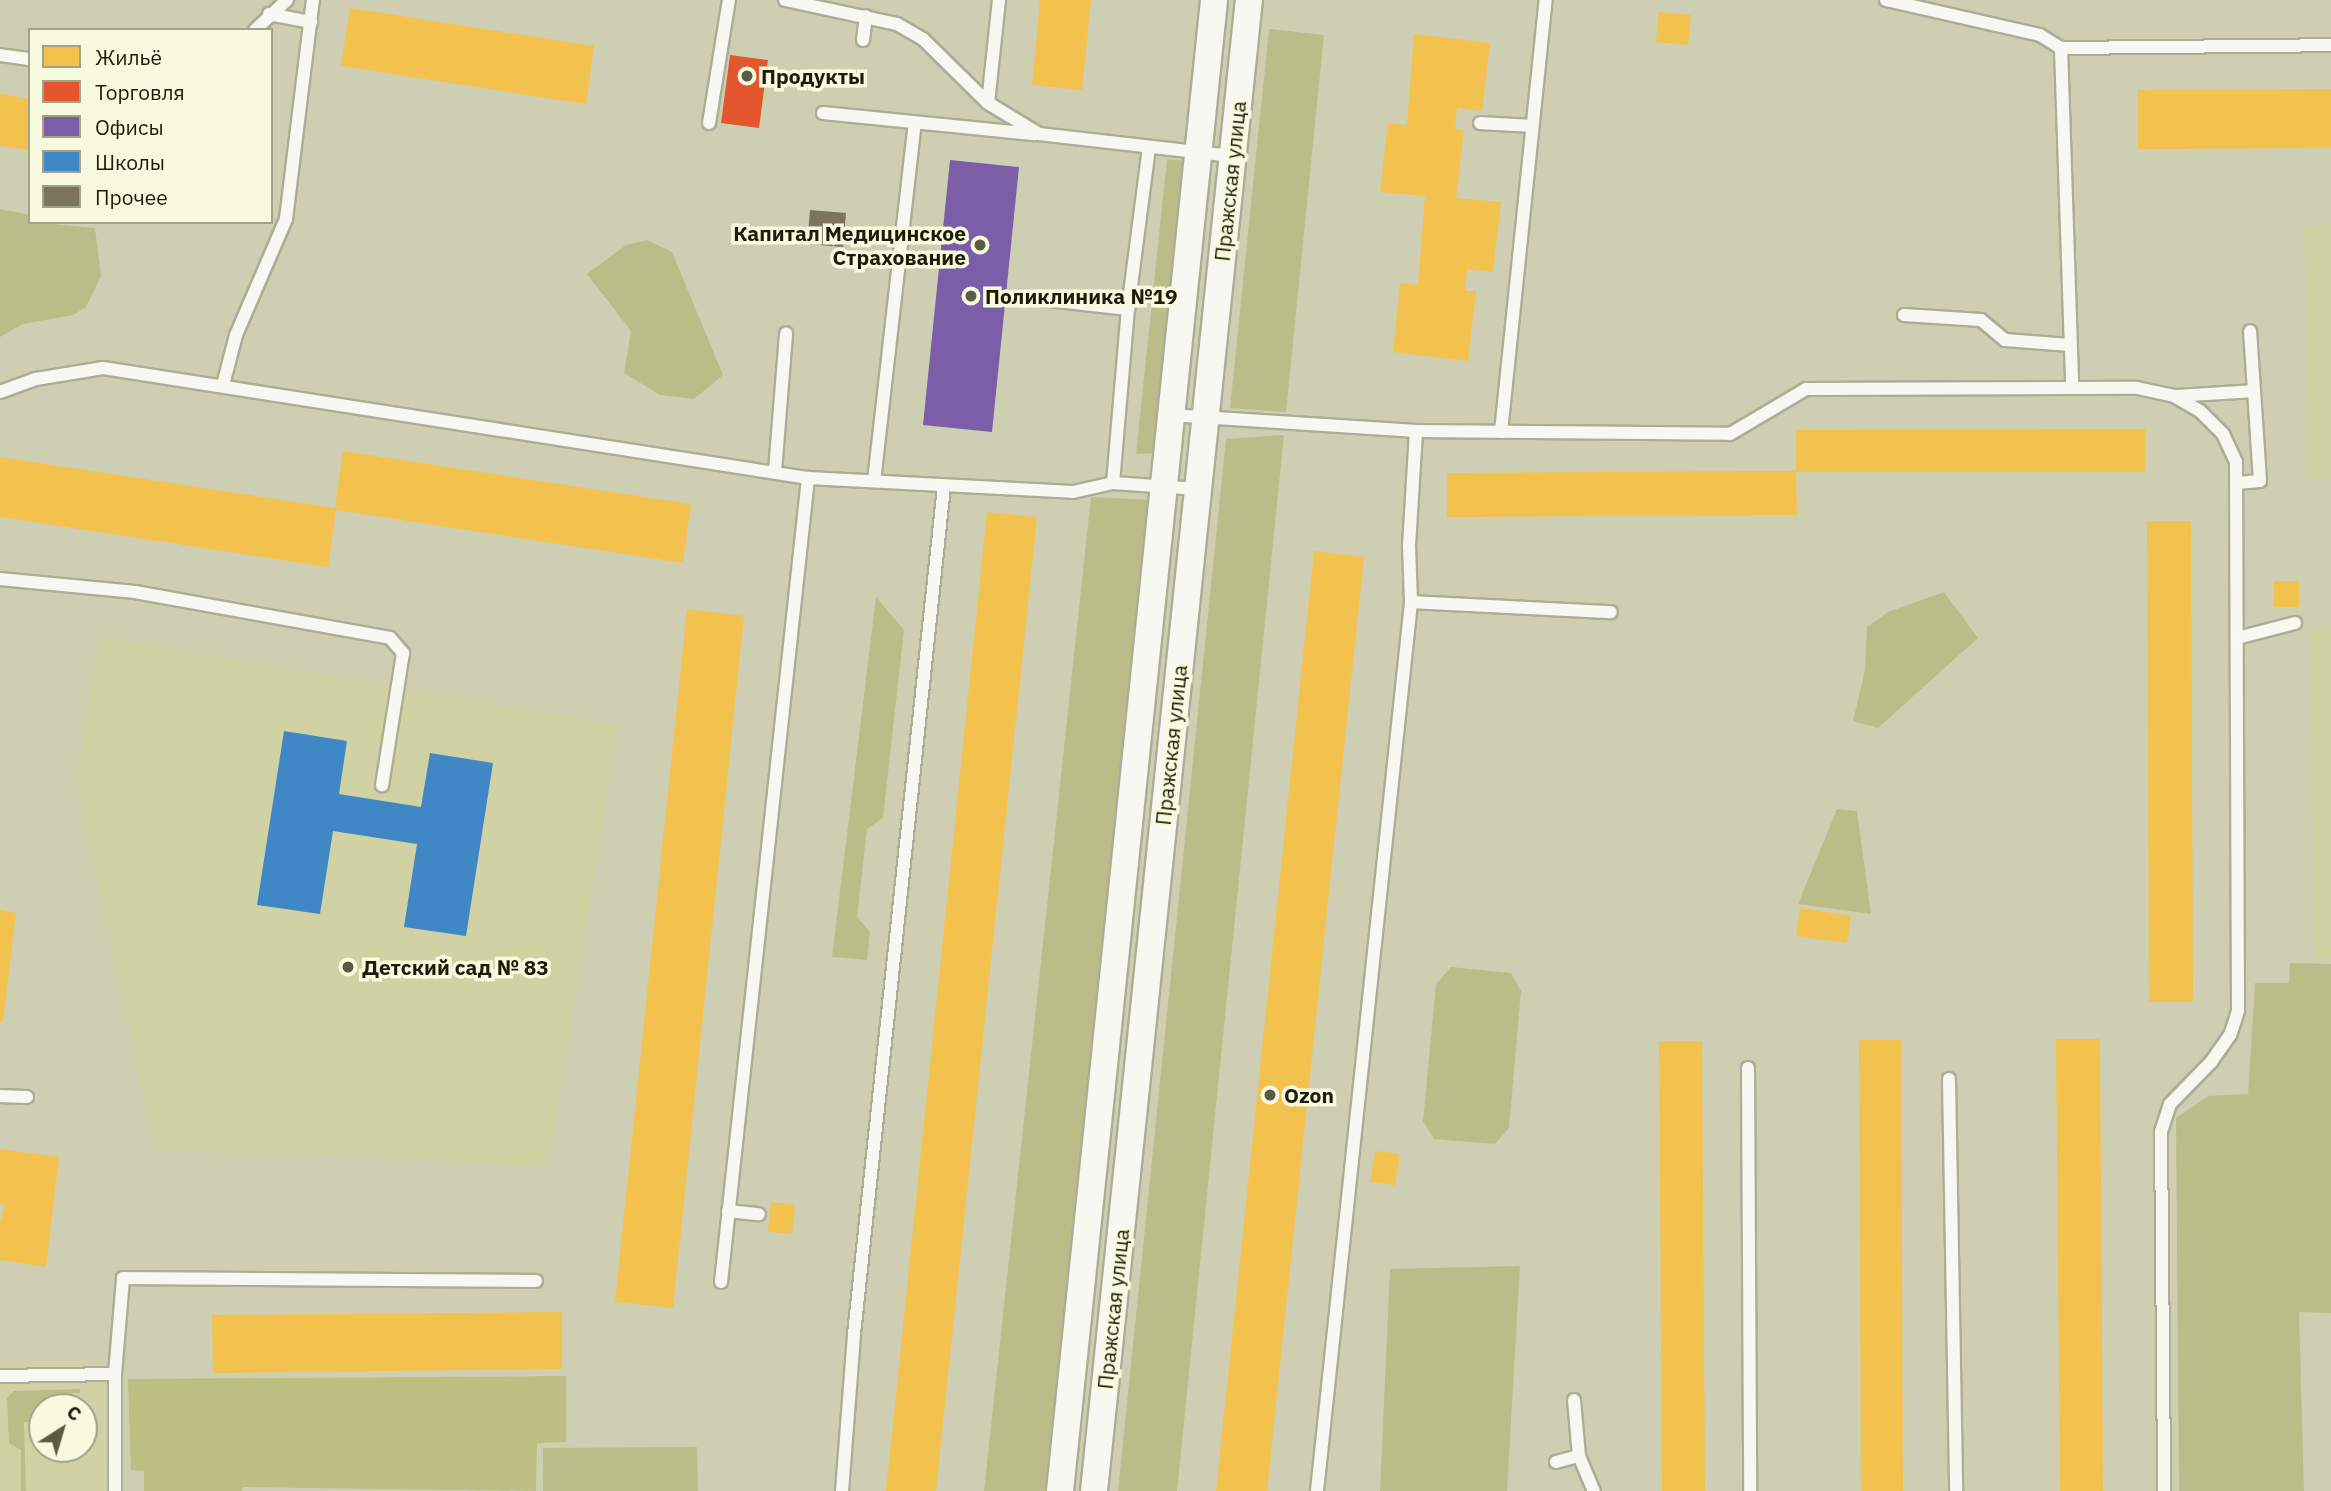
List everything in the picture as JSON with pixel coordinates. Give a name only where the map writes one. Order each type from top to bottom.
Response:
[{"type":"street","name":"Пражская улица","points":[[1060,1491],[1214,0]]},
{"type":"street","name":"Пражская улица","points":[[1094,1491],[1248,0]]},
{"type":"lane","points":[[256,28],[287,0]]},
{"type":"lane","points":[[223,385],[236,335],[286,219],[313,0]]},
{"type":"lane","points":[[709,124],[729,0]]},
{"type":"lane","points":[[785,0],[897,24],[923,38],[988,103],[1039,134]]},
{"type":"lane","points":[[988,103],[999,0]]},
{"type":"lane","points":[[1501,432],[1546,0]]},
{"type":"lane","points":[[1886,0],[2040,35],[2061,48],[2331,45]]},
{"type":"lane","points":[[269,14],[311,22]]},
{"type":"lane","points":[[863,40],[866,16]]},
{"type":"lane","points":[[2061,48],[2072,387]]},
{"type":"lane","points":[[0,55],[28,59]]},
{"type":"lane","points":[[823,113],[1232,156]]},
{"type":"lane","points":[[874,481],[915,123]]},
{"type":"lane","points":[[1480,123],[1532,126]]},
{"type":"lane","points":[[1113,483],[1128,309],[1149,147]]},
{"type":"lane","points":[[1021,297],[1128,309]]},
{"type":"lane","points":[[1904,315],[1981,320],[2005,340],[2070,345]]},
{"type":"lane","points":[[2237,483],[2260,481],[2249,331]]},
{"type":"lane","points":[[775,471],[786,334]]},
{"type":"lane","points":[[0,392],[36,379],[103,368],[808,478],[1073,492],[1113,483],[1198,489]]},
{"type":"lane","points":[[1170,415],[1416,430],[1730,434],[1806,389],[2137,388],[2175,396],[2254,391]]},
{"type":"lane","points":[[2164,1491],[2161,1131],[2170,1104],[2217,1053],[2230,1035],[2238,1011],[2236,463],[2223,434],[2200,411],[2175,396]]},
{"type":"lane","points":[[1317,1491],[1411,602],[1409,546],[1416,430]]},
{"type":"lane","points":[[721,1282],[808,478]]},
{"type":"lane","points":[[842,1491],[854,1334],[944,486]]},
{"type":"lane","points":[[0,579],[135,592],[390,638],[403,653],[382,785]]},
{"type":"lane","points":[[1411,602],[1611,612]]},
{"type":"lane","points":[[2237,638],[2295,623]]},
{"type":"lane","points":[[1748,1068],[1750,1491]]},
{"type":"lane","points":[[1949,1079],[1956,1491]]},
{"type":"lane","points":[[0,1096],[27,1097]]},
{"type":"lane","points":[[728,1211],[759,1214]]},
{"type":"lane","points":[[115,1491],[115,1374],[123,1278],[536,1281]]},
{"type":"lane","points":[[0,1376],[115,1374]]},
{"type":"lane","points":[[1574,1400],[1579,1456],[1594,1491]]},
{"type":"lane","points":[[1556,1462],[1579,1456]]},
{"type":"shaded area","points":[[1269,29],[1324,35],[1286,412],[1230,408]]},
{"type":"shaded area","points":[[1167,159],[1185,161],[1155,453],[1136,454]]},
{"type":"shaded area","points":[[0,209],[28,215],[28,224],[95,228],[101,276],[86,307],[73,315],[23,324],[0,337]]},
{"type":"shaded area","points":[[2331,223],[2331,479],[2308,480],[2304,228]]},
{"type":"shaded area","points":[[647,240],[672,252],[723,375],[694,399],[660,395],[624,373],[631,331],[587,274],[626,245]]},
{"type":"shaded area","points":[[1284,435],[1177,1491],[1118,1491],[1226,439]]},
{"type":"shaded area","points":[[1091,497],[1151,500],[1047,1491],[984,1491]]},
{"type":"shaded area","points":[[1944,592],[1978,638],[1878,728],[1853,721],[1865,670],[1867,627],[1888,612]]},
{"type":"shaded area","points":[[876,597],[904,630],[883,818],[867,829],[857,917],[870,932],[867,960],[832,957]]},
{"type":"shaded area","points":[[2311,627],[2331,627],[2331,957],[2314,957]]},
{"type":"shaded area","name":"Детский сад № 83","points":[[99,635],[618,725],[548,1167],[347,1155],[156,1151],[75,782]]},
{"type":"shaded area","points":[[1837,809],[1857,811],[1871,914],[1798,904]]},
{"type":"shaded area","points":[[2290,963],[2331,964],[2331,1313],[2299,1312],[2304,1491],[2179,1491],[2176,1118],[2208,1096],[2248,1094],[2255,983],[2289,983]]},
{"type":"shaded area","points":[[1451,967],[1511,973],[1521,991],[1509,1128],[1495,1144],[1434,1139],[1423,1121],[1436,984]]},
{"type":"shaded area","points":[[1520,1266],[1507,1491],[1380,1491],[1390,1269]]},
{"type":"shaded area","points":[[0,1362],[104,1363],[106,1491],[0,1491]]},
{"type":"shaded area","points":[[566,1376],[566,1442],[537,1443],[536,1491],[243,1487],[242,1491],[144,1491],[144,1471],[131,1470],[128,1379]]},
{"type":"shaded area","points":[[80,1389],[80,1393],[28,1393],[28,1422],[24,1422],[26,1491],[21,1491],[21,1450],[9,1443],[7,1398],[14,1391]]},
{"type":"shaded area","points":[[697,1447],[698,1491],[543,1491],[543,1448]]},
{"type":"building: Жильё","points":[[1040,0],[1091,0],[1082,90],[1032,85]]},
{"type":"building: Жильё","points":[[350,8],[594,46],[586,104],[341,66]]},
{"type":"building: Жильё","points":[[1659,12],[1691,15],[1688,45],[1656,42]]},
{"type":"building: Жильё","points":[[1414,34],[1490,43],[1482,111],[1457,108],[1455,129],[1464,130],[1456,198],[1501,202],[1493,272],[1467,269],[1465,291],[1476,291],[1468,361],[1393,352],[1400,283],[1418,285],[1425,196],[1380,192],[1388,123],[1407,125]]},
{"type":"building: Жильё","points":[[2331,89],[2331,148],[2138,149],[2138,90]]},
{"type":"building: Жильё","points":[[0,94],[28,99],[28,150],[0,146]]},
{"type":"building: Жильё","points":[[2145,429],[2145,472],[1796,472],[1796,430]]},
{"type":"building: Жильё","points":[[343,451],[691,504],[683,563],[336,510],[328,567],[0,517],[0,457],[335,508]]},
{"type":"building: Жильё","points":[[1796,471],[1797,515],[1447,517],[1447,473]]},
{"type":"building: Жильё","points":[[987,512],[1037,517],[936,1491],[886,1491]]},
{"type":"building: Жильё","points":[[2147,521],[2191,521],[2193,1002],[2149,1002]]},
{"type":"building: Жильё","points":[[1314,551],[1364,557],[1267,1491],[1216,1491]]},
{"type":"building: Жильё","points":[[2274,581],[2299,581],[2299,607],[2274,607]]},
{"type":"building: Жильё","points":[[687,609],[744,616],[673,1308],[615,1302]]},
{"type":"building: Жильё","points":[[1800,908],[1851,916],[1847,943],[1796,936]]},
{"type":"building: Жильё","points":[[0,910],[16,913],[3,1022],[0,1021]]},
{"type":"building: Жильё","points":[[2056,1039],[2100,1039],[2103,1491],[2060,1491]]},
{"type":"building: Жильё","points":[[1859,1040],[1901,1040],[1903,1491],[1861,1491]]},
{"type":"building: Жильё","points":[[1659,1041],[1702,1041],[1705,1491],[1662,1491]]},
{"type":"building: Жильё","points":[[0,1149],[59,1157],[46,1267],[0,1260],[0,1222],[5,1204],[0,1203]]},
{"type":"building: Жильё","points":[[1375,1151],[1400,1154],[1395,1185],[1370,1182]]},
{"type":"building: Жильё","points":[[771,1202],[795,1205],[792,1234],[768,1232]]},
{"type":"building: Жильё","points":[[562,1312],[562,1369],[213,1373],[212,1315]]},
{"type":"building: Торговля","name":"Продукты","points":[[730,55],[768,60],[759,128],[721,123]]},
{"type":"building: Офисы","name":"Поликлиника №19","points":[[950,160],[1019,167],[992,432],[923,425]]},
{"type":"building: Школы","points":[[284,731],[347,741],[339,794],[421,807],[430,753],[493,763],[466,936],[404,927],[417,844],[333,831],[320,914],[257,905]]},
{"type":"building: Прочее","points":[[810,210],[846,213],[843,247],[807,244]]},
{"type":"place","name":"Продукты","points":[[747,76]]},
{"type":"place","name":"Капитал Медицинское Страхование","points":[[980,245]]},
{"type":"place","name":"Поликлиника №19","points":[[971,296]]},
{"type":"place","name":"Детский сад № 83","points":[[348,967]]},
{"type":"place","name":"Ozon","points":[[1270,1095]]}]
